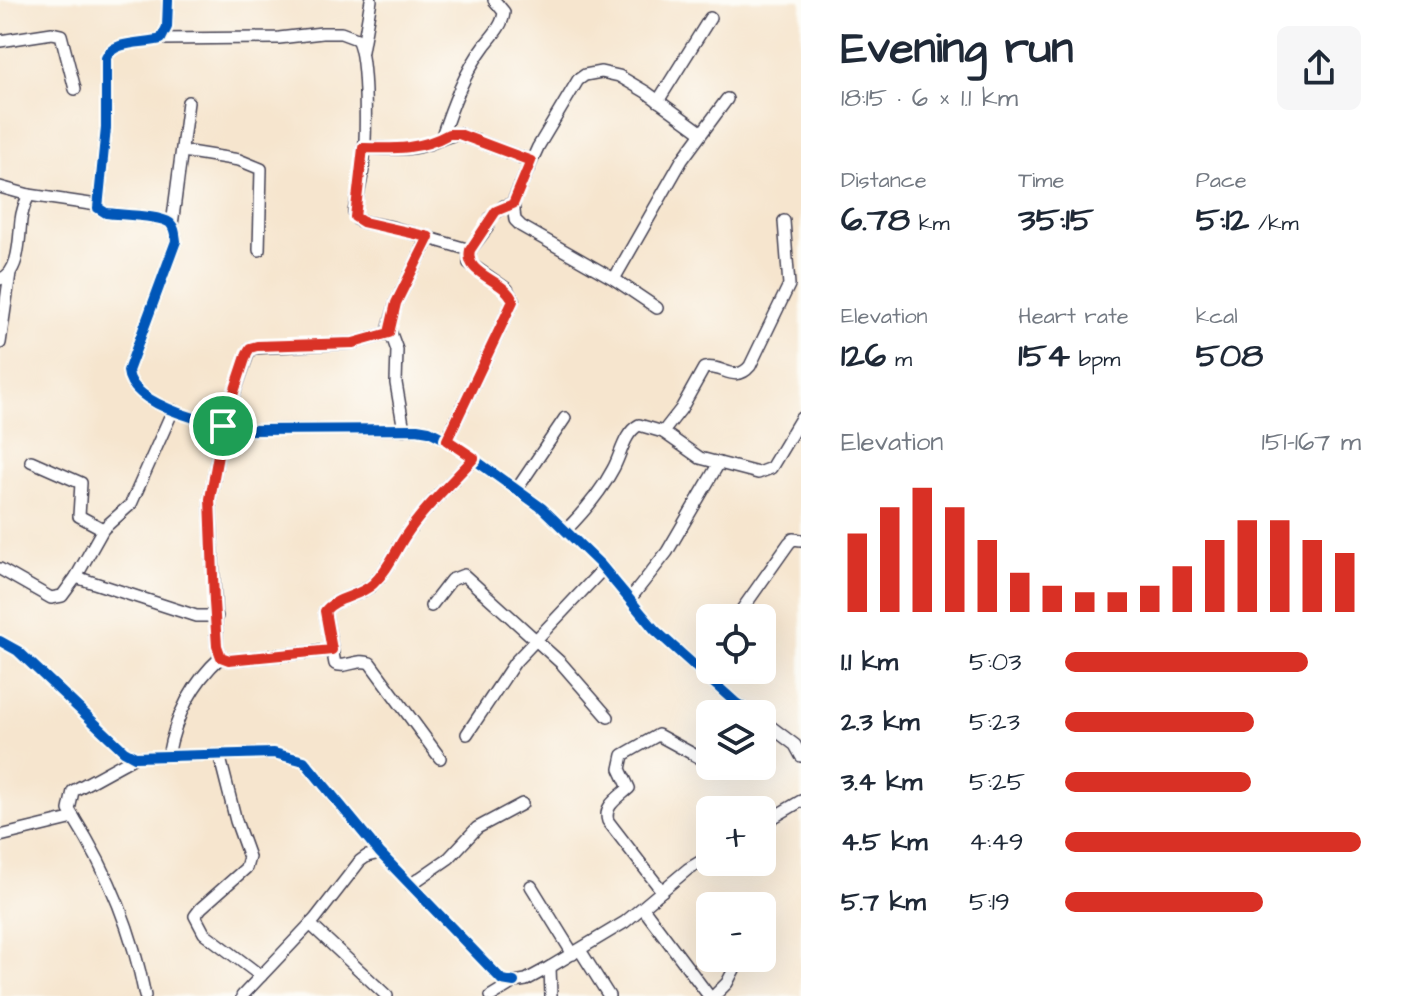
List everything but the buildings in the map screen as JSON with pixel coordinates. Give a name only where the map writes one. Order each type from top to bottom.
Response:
[{"type":"street","points":[[161,39],[167,27],[168,0]]},
{"type":"street","points":[[371,0],[362,52],[363,148],[355,217],[363,222],[470,250]]},
{"type":"street","points":[[441,139],[452,106],[475,58],[502,22],[504,12],[494,0]]},
{"type":"street","points":[[658,101],[710,18]]},
{"type":"street","points":[[0,41],[52,33],[61,35],[75,89]]},
{"type":"street","points":[[97,205],[106,128],[106,58],[115,47],[161,39],[279,38],[341,33],[357,39],[362,52]]},
{"type":"street","points":[[657,308],[614,279],[521,226],[515,220],[513,204],[531,161],[578,80],[585,75],[601,72],[619,76],[701,132]]},
{"type":"street","points":[[614,279],[682,160],[727,99]]},
{"type":"street","points":[[188,102],[172,225],[176,241],[128,371],[134,386],[173,410],[223,426],[250,430],[429,431],[474,458],[542,508],[604,568],[655,630],[696,664]]},
{"type":"street","points":[[363,148],[407,149],[424,146],[449,134],[459,134],[531,161]]},
{"type":"street","points":[[183,151],[239,160],[261,169],[259,250]]},
{"type":"street","points":[[0,187],[29,195],[97,205],[106,213],[163,220],[172,225]]},
{"type":"street","points":[[0,343],[5,276],[18,249],[23,209],[29,195]]},
{"type":"street","points":[[447,440],[513,301],[507,289],[469,263],[470,250],[496,211],[513,204]]},
{"type":"street","points":[[663,432],[681,409],[704,368],[712,366],[738,375],[745,373],[750,366],[789,285],[784,221]]},
{"type":"street","points":[[389,333],[396,303],[429,237]]},
{"type":"street","points":[[332,650],[229,660],[221,657],[217,646],[213,589],[210,499],[223,426],[250,348],[353,343],[389,333]]},
{"type":"street","points":[[389,333],[397,350],[396,383],[404,430]]},
{"type":"street","points":[[0,569],[51,598],[62,596],[103,529],[131,504],[173,410]]},
{"type":"street","points":[[517,489],[565,418]]},
{"type":"street","points":[[565,531],[585,511],[612,470],[633,428],[645,425],[663,432],[691,454],[758,473],[771,468],[801,418]]},
{"type":"street","points":[[440,758],[370,663],[360,661],[337,665],[325,611],[372,585],[384,572],[405,537],[474,458]]},
{"type":"street","points":[[31,461],[81,483],[79,516],[103,529]]},
{"type":"street","points":[[630,599],[667,552],[719,463]]},
{"type":"street","points":[[746,604],[789,543],[793,539],[801,540]]},
{"type":"street","points":[[467,734],[515,662],[604,568]]},
{"type":"street","points":[[431,606],[451,580],[464,575],[561,663],[608,717]]},
{"type":"street","points":[[76,577],[196,616],[217,616]]},
{"type":"street","points":[[0,641],[18,651],[124,751],[135,757]]},
{"type":"street","points":[[168,756],[174,726],[203,673],[221,657]]},
{"type":"street","points":[[716,684],[733,700]]},
{"type":"street","points":[[776,731],[795,745],[801,756]]},
{"type":"street","points":[[662,891],[608,821],[607,809],[629,788],[620,769],[623,755],[658,735],[696,756]]},
{"type":"street","points":[[145,996],[128,927],[93,852],[69,810],[73,791],[135,757],[274,753],[304,761],[380,853],[502,980],[526,980],[577,952],[625,922],[696,866]]},
{"type":"street","points":[[219,754],[236,821],[249,857],[246,868],[195,916],[204,933],[261,976]]},
{"type":"street","points":[[776,816],[801,801]]},
{"type":"street","points":[[410,885],[449,858],[477,828],[522,804]]},
{"type":"street","points":[[0,836],[74,818]]},
{"type":"street","points":[[246,995],[310,924],[360,861],[380,853]]},
{"type":"street","points":[[531,886],[609,996]]},
{"type":"street","points":[[643,908],[712,996],[727,983],[733,972]]},
{"type":"street","points":[[310,924],[387,996]]},
{"type":"street","points":[[550,967],[551,996]]},
{"type":"street","points":[[491,996],[514,982]]},
{"type":"cycle path","points":[[168,0],[167,27],[161,39],[122,45],[106,58],[106,128],[98,208],[106,213],[165,220],[173,227],[176,241],[128,371],[133,384],[160,405],[236,428],[417,429],[447,440],[542,508],[600,564],[655,630],[733,700]]},
{"type":"cycle path","points":[[0,641],[18,651],[124,751],[135,757],[274,753],[304,761],[380,853],[502,980],[514,982]]},
{"type":"route","points":[[449,134],[459,134],[531,161],[513,204],[504,206],[491,217],[468,258],[473,267],[507,289],[513,301],[447,440],[474,458],[433,502],[372,585],[356,596],[332,604],[325,611],[332,650],[266,658],[229,660],[221,657],[217,646],[210,499],[223,426],[250,348],[353,343],[389,333],[396,303],[429,237],[363,222],[355,217],[363,148],[407,149],[424,146],[449,134]]}]
